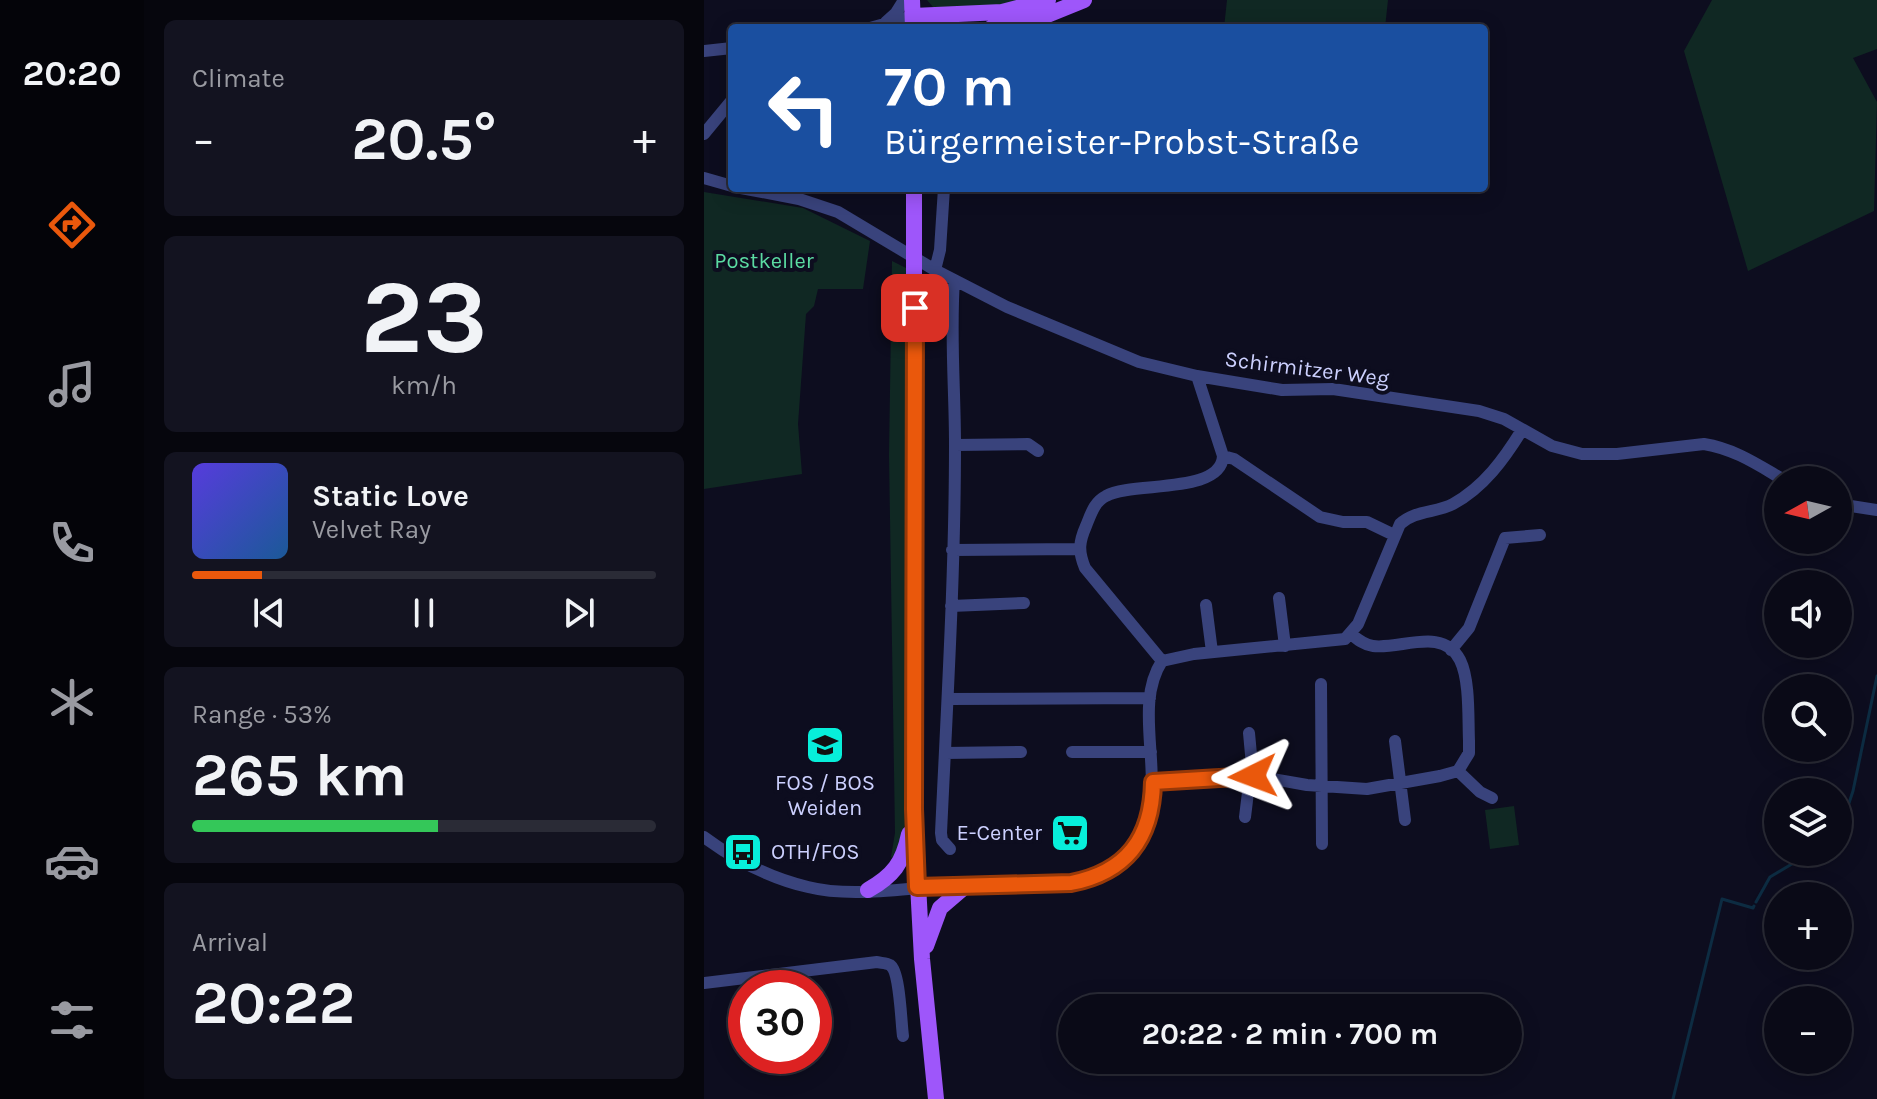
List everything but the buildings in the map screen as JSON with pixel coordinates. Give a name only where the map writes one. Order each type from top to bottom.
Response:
[{"type":"main road","points":[[913,15],[1002,12],[1048,0]]},
{"type":"main road","points":[[1010,24],[1042,17],[1084,0]]},
{"type":"main road","points":[[914,192],[914,809],[922,959],[936,1099]]},
{"type":"main road","points":[[868,890],[885,881],[899,867],[905,855],[914,809]]},
{"type":"main road","points":[[922,959],[940,908],[968,884]]},
{"type":"street","points":[[884,24],[904,0]]},
{"type":"street","points":[[884,24],[913,15]]},
{"type":"street","points":[[704,51],[728,48]]},
{"type":"street","points":[[704,134],[728,105]]},
{"type":"street","points":[[704,178],[728,185]]},
{"type":"street","name":"Schirmitzer Weg","points":[[762,192],[830,209],[854,220],[935,270],[1007,307],[1139,362],[1197,376],[1282,390],[1333,389],[1479,411],[1504,419],[1552,446],[1596,456],[1704,444],[1732,450],[1764,468]]},
{"type":"street","points":[[935,270],[940,250],[944,192]]},
{"type":"street","points":[[950,849],[942,840],[941,833],[955,445],[954,280]]},
{"type":"street","points":[[1162,661],[1085,568],[1079,541],[1094,508],[1109,494],[1201,480],[1223,464],[1197,376]]},
{"type":"street","points":[[704,837],[744,863],[808,888],[833,891],[968,884],[1071,883],[1105,872],[1131,853],[1139,843],[1150,817],[1153,782],[1150,686],[1162,661],[1212,652],[1345,639],[1358,624],[1394,535],[1407,518],[1454,503],[1478,486],[1500,464],[1522,430]]},
{"type":"street","points":[[955,445],[1028,444],[1038,451]]},
{"type":"street","points":[[1223,456],[1234,459],[1320,517],[1343,522],[1367,522],[1394,535]]},
{"type":"street","points":[[1852,506],[1877,510]]},
{"type":"street","points":[[1451,650],[1469,628],[1505,538],[1540,535]]},
{"type":"street","points":[[952,550],[1079,549]]},
{"type":"street","points":[[1279,598],[1285,646]]},
{"type":"street","points":[[951,606],[1024,603]]},
{"type":"street","points":[[1206,605],[1212,652]]},
{"type":"street","points":[[1153,782],[1251,776],[1322,787],[1367,789],[1458,771],[1469,753],[1459,659],[1438,643],[1426,641],[1374,647],[1351,634]]},
{"type":"street","points":[[1321,684],[1322,844]]},
{"type":"street","points":[[948,699],[1150,698]]},
{"type":"street","points":[[1245,817],[1251,776],[1249,733]]},
{"type":"street","points":[[1395,741],[1405,820]]},
{"type":"street","points":[[945,753],[1021,752]]},
{"type":"street","points":[[1072,752],[1151,752]]},
{"type":"street","points":[[1458,771],[1480,792],[1492,798]]},
{"type":"street","points":[[704,983],[877,962],[888,964],[897,977],[903,1036]]},
{"type":"green space","points":[[927,0],[1039,0],[1011,7],[933,7]]},
{"type":"green space","points":[[1227,0],[1388,0],[1385,24],[1224,24]]},
{"type":"green space","points":[[1712,0],[1877,0],[1877,49],[1853,58],[1877,102],[1874,211],[1748,271],[1684,51]]},
{"type":"green space","name":"Postkeller","points":[[704,192],[803,208],[870,241],[863,289],[818,289],[814,306],[806,314],[798,424],[802,474],[704,489]]},
{"type":"green space","points":[[892,261],[908,269],[907,812],[899,862],[891,857],[895,833],[889,455]]},
{"type":"green space","points":[[1514,806],[1519,845],[1490,849],[1485,810]]},
{"type":"waterway","points":[[1852,794],[1877,676]]},
{"type":"waterway","points":[[1756,902],[1770,877],[1788,866]]},
{"type":"waterway","points":[[1673,1099],[1722,899],[1754,906]]},
{"type":"place","name":"FOS / BOS Weiden","points":[[825,745]]},
{"type":"place","name":"E-Center","points":[[1070,833]]},
{"type":"place","name":"OTH/FOS","points":[[743,852]]},
{"type":"route","points":[[915,308],[914,809],[917,887],[1071,883],[1088,879],[1105,872],[1131,853],[1139,843],[1150,817],[1153,782],[1253,776]]}]
